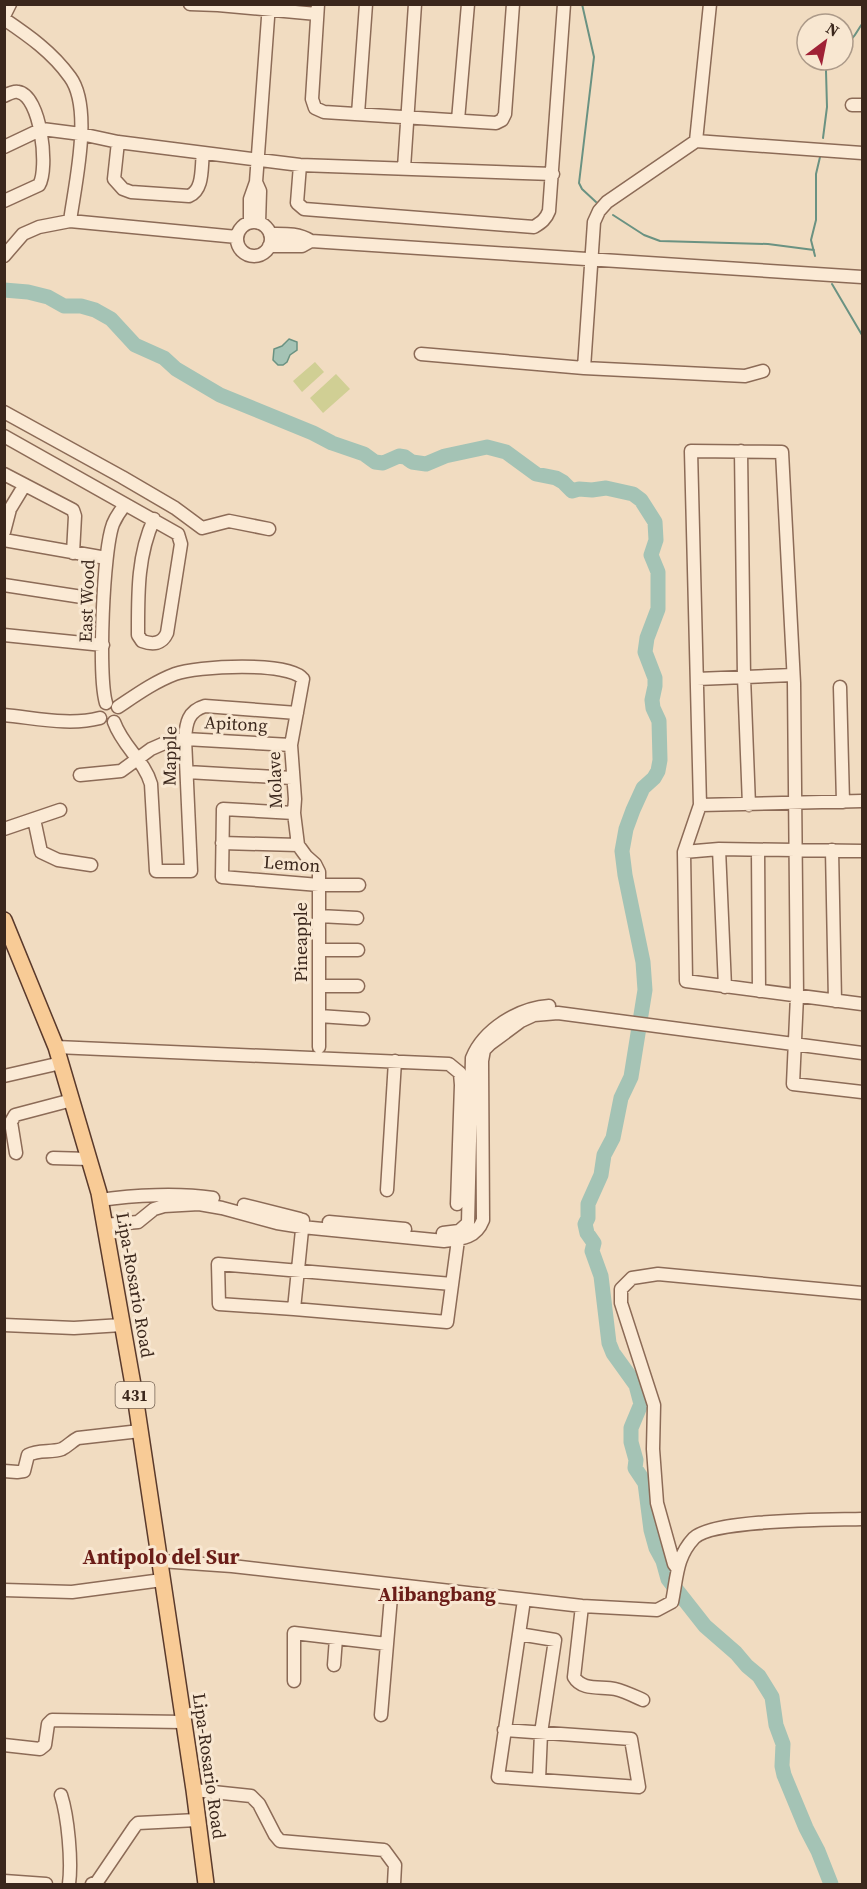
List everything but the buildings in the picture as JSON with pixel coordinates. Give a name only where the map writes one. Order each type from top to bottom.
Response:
[{"type":"main road","name":"Lipa-Rosario Road","points":[[4,920],[56,1047],[100,1200],[140,1431],[195,1790],[197,1820],[207,1884]]},
{"type":"street","points":[[10,4],[4,18],[43,46],[71,78],[81,106],[81,134],[70,221]]},
{"type":"street","points":[[190,4],[317,9],[312,104],[315,108],[358,114],[496,123],[504,118],[513,4]]},
{"type":"street","points":[[358,114],[366,4]]},
{"type":"street","points":[[404,168],[415,4]]},
{"type":"street","points":[[458,120],[468,4]]},
{"type":"street","points":[[300,165],[297,203],[304,209],[534,226],[546,219],[553,174],[564,4]]},
{"type":"street","points":[[696,141],[710,4]]},
{"type":"street","points":[[254,223],[261,199],[256,183],[269,7]]},
{"type":"street","points":[[4,96],[16,91],[24,94],[31,105],[42,129],[44,174],[42,180],[34,188],[4,201]]},
{"type":"street","points":[[4,147],[42,129],[118,142],[300,165],[553,174]]},
{"type":"street","points":[[584,368],[594,222],[599,211],[607,202],[696,141],[862,153]]},
{"type":"street","points":[[118,142],[114,180],[123,189],[131,192],[189,196],[194,194],[199,188],[203,153]]},
{"type":"street","points":[[4,256],[23,234],[39,227],[70,221],[237,237]]},
{"type":"street","points":[[254,223],[267,229],[269,240],[261,254],[251,255],[242,251],[237,237],[241,228],[254,223]]},
{"type":"street","points":[[269,240],[302,246],[311,241],[862,277]]},
{"type":"street","points":[[421,354],[584,368],[745,376],[764,371]]},
{"type":"street","points":[[4,412],[131,482],[175,508],[202,528],[229,521],[269,529]]},
{"type":"street","points":[[4,436],[154,519],[178,534],[181,544],[167,633],[158,643],[146,643],[138,637],[139,579],[146,537],[154,519]]},
{"type":"street","points":[[862,1004],[835,1000],[797,996],[724,987],[686,981],[684,852],[699,805],[691,451],[782,452],[793,675],[797,996],[797,1040],[793,1084],[862,1092]]},
{"type":"street","points":[[741,452],[744,677],[749,805]]},
{"type":"street","points":[[4,474],[73,510],[75,516],[73,553]]},
{"type":"street","points":[[4,532],[10,509],[24,486]]},
{"type":"street","name":"East Wood","points":[[112,705],[104,694],[106,558],[113,524],[125,505]]},
{"type":"street","points":[[4,540],[106,558]]},
{"type":"street","points":[[4,585],[82,597]]},
{"type":"street","points":[[4,634],[103,645]]},
{"type":"street","name":"Molave","points":[[112,705],[177,673],[203,668],[242,667],[288,670],[300,674],[303,679],[291,745],[298,845]]},
{"type":"street","points":[[697,679],[793,675]]},
{"type":"street","points":[[840,687],[843,802]]},
{"type":"street","points":[[4,715],[65,722],[85,722],[100,718],[109,723],[114,722],[119,716],[112,705],[100,709],[100,718]]},
{"type":"street","name":"Mapple","points":[[137,759],[148,773],[151,784],[156,871],[191,872],[185,739],[189,715],[205,706],[297,713]]},
{"type":"street","points":[[114,722],[123,742],[137,759]]},
{"type":"street","name":"Apitong","points":[[80,775],[121,771],[167,742],[185,739],[291,745]]},
{"type":"street","points":[[187,772],[292,778]]},
{"type":"street","points":[[699,805],[862,801]]},
{"type":"street","points":[[294,813],[223,809],[222,843],[298,845]]},
{"type":"street","points":[[4,829],[60,810]]},
{"type":"street","points":[[34,819],[41,852],[58,860],[91,866]]},
{"type":"street","name":"Lemon","points":[[222,843],[222,877],[319,885],[359,885]]},
{"type":"street","name":"Pineapple","points":[[298,845],[319,872],[319,1047]]},
{"type":"street","points":[[684,852],[719,849],[862,851]]},
{"type":"street","points":[[719,849],[724,987]]},
{"type":"street","points":[[758,850],[759,991]]},
{"type":"street","points":[[832,850],[835,1000]]},
{"type":"street","points":[[319,916],[357,918]]},
{"type":"street","points":[[319,950],[358,950]]},
{"type":"street","points":[[319,986],[358,986]]},
{"type":"street","points":[[302,1223],[444,1233],[459,1232],[468,1223],[470,1213],[472,1058],[477,1045],[484,1037],[516,1014],[532,1007],[558,1005],[797,1040],[862,1045]]},
{"type":"street","points":[[100,1200],[127,1196],[153,1203],[200,1196],[224,1200],[302,1223],[444,1241],[458,1240],[473,1235],[480,1228],[483,1220],[482,1061],[484,1050],[521,1021],[534,1015],[558,1013],[631,1017]]},
{"type":"street","points":[[319,1016],[363,1019]]},
{"type":"street","points":[[797,1040],[862,1053]]},
{"type":"street","points":[[56,1047],[441,1063],[455,1067],[460,1073],[461,1085],[457,1204]]},
{"type":"street","points":[[387,1190],[395,1061]]},
{"type":"street","points":[[4,1076],[61,1063]]},
{"type":"street","points":[[11,1147],[11,1122],[15,1115],[72,1100]]},
{"type":"street","points":[[53,1158],[89,1159]]},
{"type":"street","points":[[104,1225],[138,1222],[153,1203]]},
{"type":"street","points":[[294,1309],[302,1223]]},
{"type":"street","points":[[452,1284],[218,1264],[219,1304],[447,1322],[458,1240]]},
{"type":"street","points":[[676,1573],[657,1503],[652,1449],[654,1405],[621,1303],[621,1288],[632,1278],[658,1274],[862,1293]]},
{"type":"street","points":[[4,1325],[74,1329],[122,1325]]},
{"type":"street","points":[[4,1471],[24,1471],[28,1455],[34,1452],[65,1448],[78,1438],[106,1437],[140,1431]]},
{"type":"street","points":[[160,1561],[232,1566],[582,1606],[657,1610],[672,1602],[676,1573],[684,1552],[695,1537],[704,1531],[764,1521],[862,1519]]},
{"type":"street","points":[[4,1590],[72,1592],[162,1580]]},
{"type":"street","points":[[381,1715],[392,1585]]},
{"type":"street","points":[[504,1730],[631,1739],[639,1787],[498,1778],[504,1730],[524,1600]]},
{"type":"street","points":[[582,1606],[574,1677],[577,1683],[583,1686],[616,1689],[643,1700]]},
{"type":"street","points":[[294,1681],[294,1633],[387,1644]]},
{"type":"street","points":[[519,1634],[555,1640],[541,1733],[539,1780]]},
{"type":"street","points":[[334,1665],[336,1638]]},
{"type":"street","points":[[4,1745],[43,1748],[48,1724],[52,1720],[183,1722]]},
{"type":"street","points":[[195,1790],[251,1796],[259,1804],[280,1841],[384,1850],[395,1864],[394,1884]]},
{"type":"street","points":[[61,1794],[71,1869],[69,1884]]},
{"type":"street","points":[[92,1884],[97,1882],[138,1823],[197,1820]]},
{"type":"street","points":[[4,1881],[46,1884]]},
{"type":"shaded area","points":[[289,339],[297,342],[297,350],[290,355],[287,362],[278,365],[273,360],[274,349],[282,346]]},
{"type":"shaded area","points":[[315,362],[324,372],[302,392],[293,381]]},
{"type":"shaded area","points":[[336,374],[350,389],[323,413],[310,398]]},
{"type":"waterway","points":[[582,4],[594,57],[579,183],[596,202]]},
{"type":"waterway","points":[[855,34],[862,24]]},
{"type":"waterway","points":[[823,138],[827,107],[826,72]]},
{"type":"waterway","points":[[815,256],[811,240],[816,220],[816,174],[820,157]]},
{"type":"waterway","points":[[613,215],[644,235],[660,241],[768,244],[814,250]]},
{"type":"waterway","points":[[832,284],[862,335]]},
{"type":"waterway","points":[[4,290],[28,292],[48,297],[64,306],[81,306],[95,310],[111,319],[135,345],[164,358],[176,369],[220,395],[332,443],[364,454],[375,462],[383,463],[399,456],[412,462],[426,464],[445,456],[487,447],[506,452],[536,474],[556,478],[572,491],[606,488],[633,494],[641,500],[655,522],[656,540],[651,555],[658,572],[658,609],[647,638],[645,652],[655,678],[652,700],[659,721],[660,760],[658,771],[643,788],[633,810],[626,829],[622,851],[643,962],[645,990],[631,1077],[621,1098],[613,1138],[604,1155],[601,1175],[588,1204],[588,1218],[585,1224],[587,1233],[594,1243],[592,1251],[601,1276],[609,1343],[613,1353],[636,1385],[641,1404],[631,1428],[631,1442],[636,1460],[635,1468],[645,1483],[651,1530],[656,1548],[663,1561],[668,1579],[705,1626],[759,1676],[772,1697],[776,1725],[783,1744],[784,1775],[831,1884]]},
{"type":"district","name":"Antipolo del Sur","points":[[161,1557]]},
{"type":"district","name":"Alibangbang","points":[[437,1594]]}]
